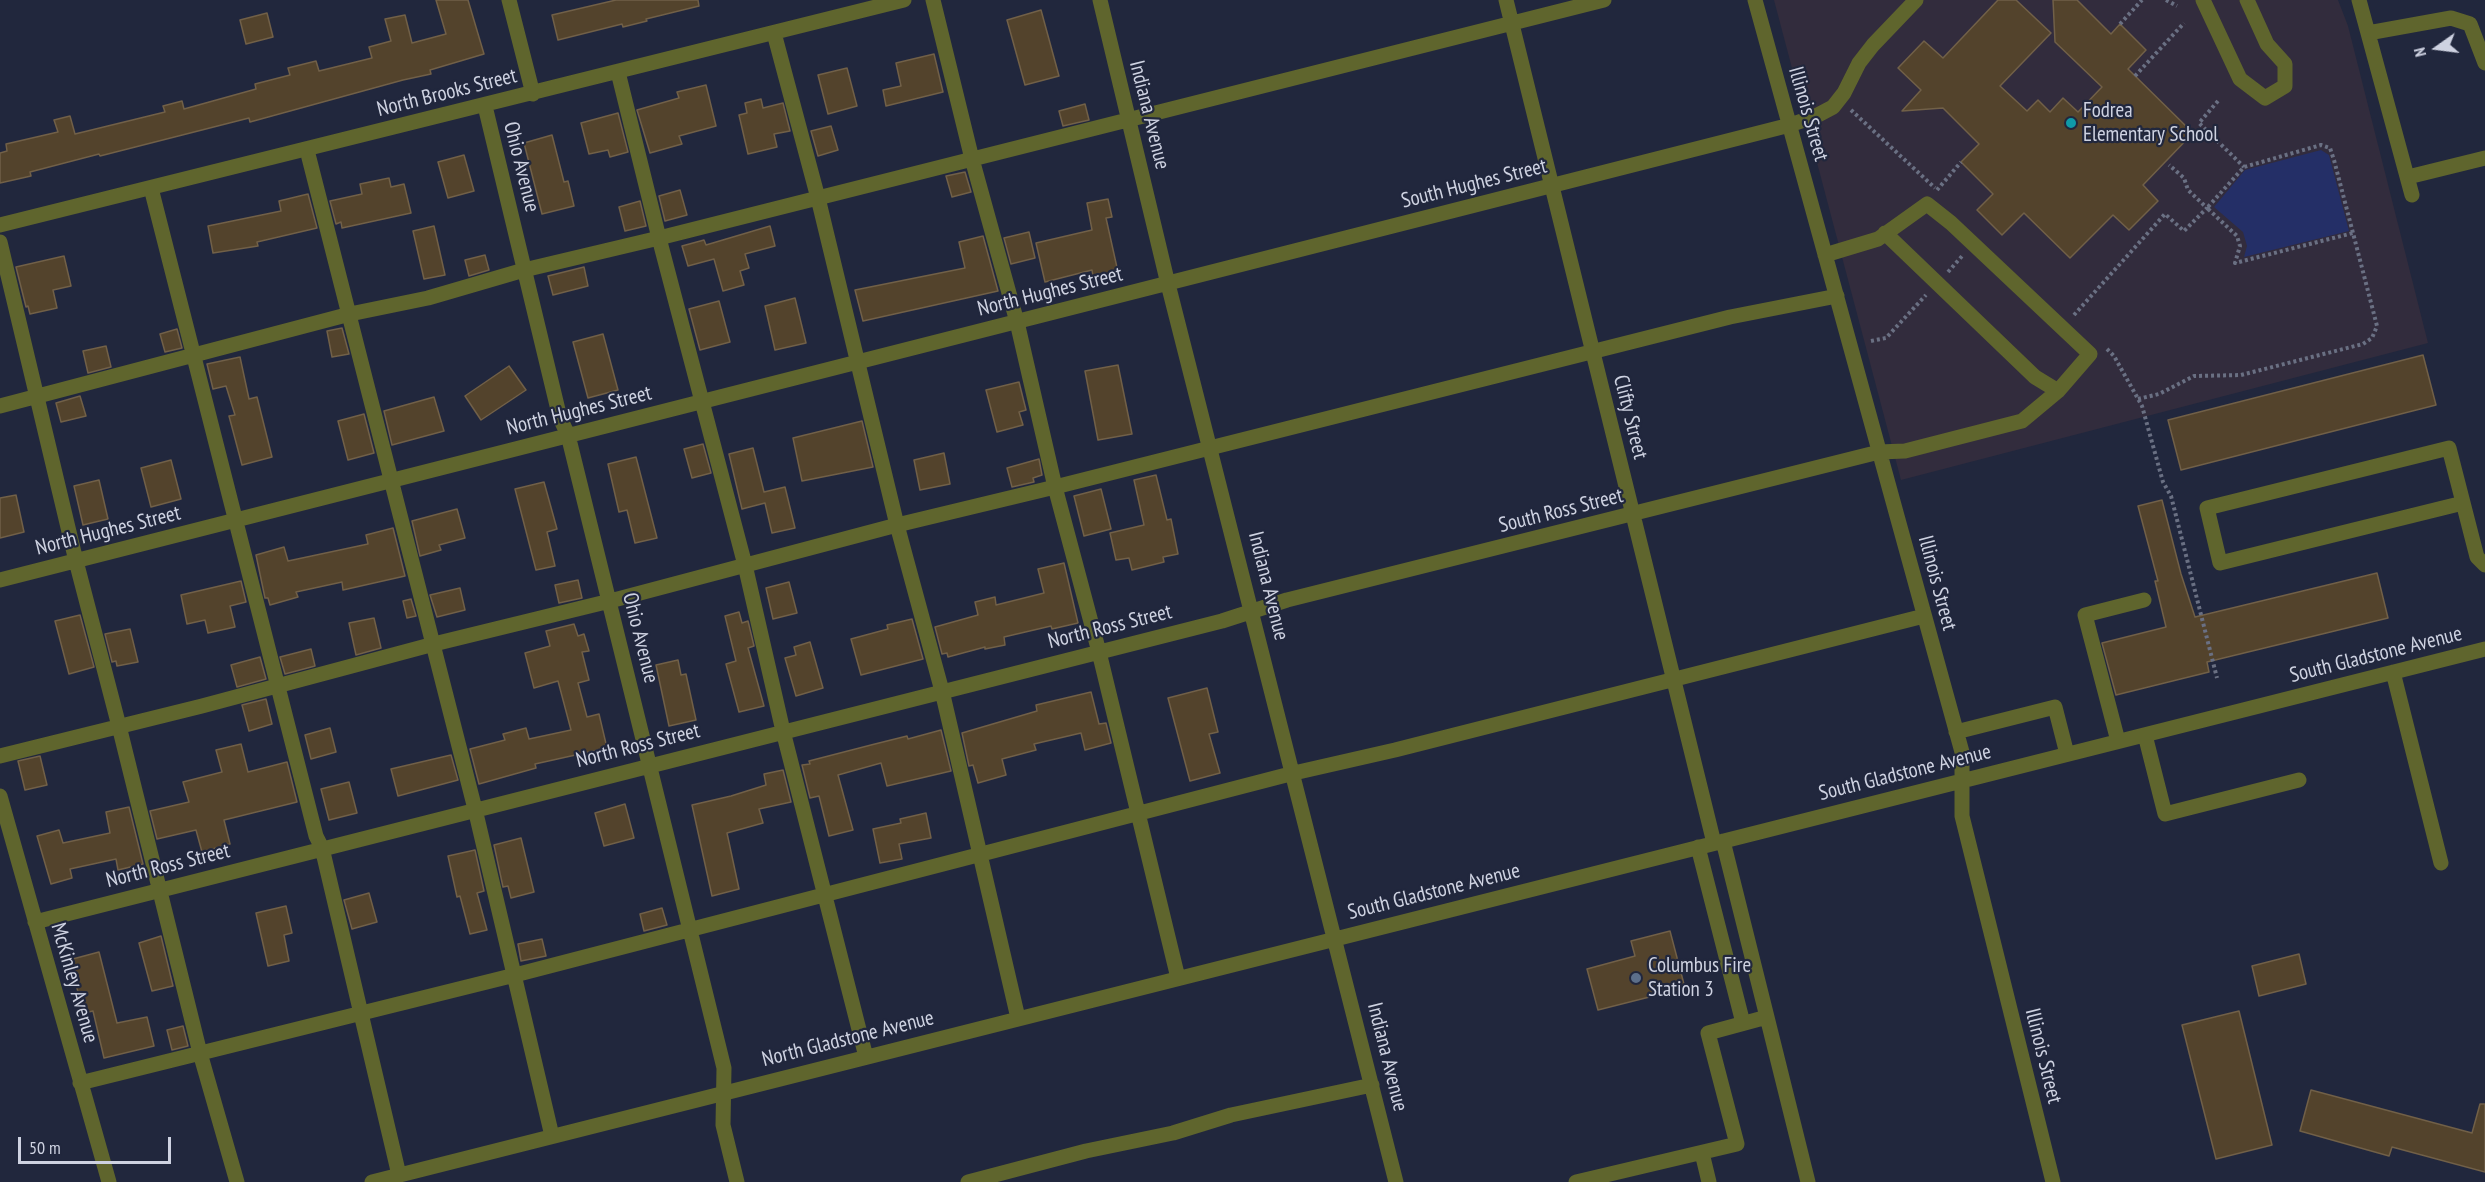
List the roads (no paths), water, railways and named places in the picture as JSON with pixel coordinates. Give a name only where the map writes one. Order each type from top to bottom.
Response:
[{"type":"street","points":[[509,0],[533,94]]},
{"type":"street","name":"North Brooks Street","points":[[0,225],[904,0]]},
{"type":"street","points":[[933,0],[972,159],[1017,322],[1055,487],[1099,652],[1178,978]]},
{"type":"street","name":"Indiana Avenue","points":[[1100,0],[1168,284],[1396,1182]]},
{"type":"street","name":"Clifty Street","points":[[1506,0],[1673,679],[1767,1017],[1808,1182]]},
{"type":"street","points":[[0,406],[350,314],[428,298],[524,270],[1604,0]]},
{"type":"street","name":"Illinois Street","points":[[1755,0],[1962,752],[1962,816],[2052,1182]]},
{"type":"street","name":"South Hughes Street","points":[[1168,284],[1790,125],[1816,116],[1833,108],[1844,93],[1859,63],[1916,0]]},
{"type":"street","points":[[2203,0],[2240,80],[2265,98],[2285,86],[2285,64],[2267,44],[2247,0]]},
{"type":"street","points":[[2359,0],[2412,195]]},
{"type":"street","points":[[2368,33],[2451,18],[2470,24],[2485,63]]},
{"type":"street","points":[[774,33],[818,198],[897,525],[942,691],[1018,1018]]},
{"type":"street","points":[[618,72],[698,388],[704,401],[783,731],[866,1057]]},
{"type":"street","name":"Ohio Avenue","points":[[485,106],[560,418],[568,435],[610,601],[724,1068],[723,1125],[737,1182]]},
{"type":"street","points":[[307,150],[475,809],[552,1136]]},
{"type":"street","points":[[2408,177],[2485,158]]},
{"type":"street","points":[[151,188],[316,836],[322,848],[399,1175]]},
{"type":"street","name":"South Ross Street","points":[[1253,613],[1287,600],[1879,452],[1905,451],[2022,421],[2058,391],[2090,354],[1951,223],[1927,204],[1885,233]]},
{"type":"street","points":[[1825,255],[1878,239],[1885,233],[2035,377],[2058,391]]},
{"type":"street","points":[[0,242],[76,561],[200,1053],[237,1182]]},
{"type":"street","name":"North Hughes Street","points":[[0,580],[1168,284]]},
{"type":"street","points":[[0,756],[1124,468],[1730,317],[1836,296]]},
{"type":"street","points":[[2463,503],[2220,563],[2206,508],[2449,448],[2477,557],[2485,565]]},
{"type":"street","points":[[2118,741],[2085,615],[2144,600]]},
{"type":"street","name":"North Ross Street","points":[[35,922],[650,764],[1253,613]]},
{"type":"street","points":[[80,1083],[515,975],[1293,773],[1407,747],[1924,616]]},
{"type":"street","name":"South Gladstone Avenue","points":[[1335,938],[2485,649]]},
{"type":"street","points":[[2393,672],[2441,863]]},
{"type":"street","points":[[1956,732],[2055,707],[2067,754]]},
{"type":"street","points":[[2145,735],[2165,814],[2299,780]]},
{"type":"street","name":"McKinley Avenue","points":[[0,796],[109,1182]]},
{"type":"street","points":[[1698,847],[1743,1023]]},
{"type":"street","name":"North Gladstone Avenue","points":[[372,1182],[1335,938]]},
{"type":"street","points":[[1576,1182],[1737,1144],[1708,1033],[1767,1017]]},
{"type":"street","points":[[968,1182],[1086,1151],[1173,1133],[1231,1115],[1372,1085]]},
{"type":"street","points":[[1702,1153],[1709,1182]]},
{"type":"place","name":"Fodrea Elementary School","points":[[2071,123]]},
{"type":"place","name":"Columbus Fire Station 3","points":[[1636,978]]}]
